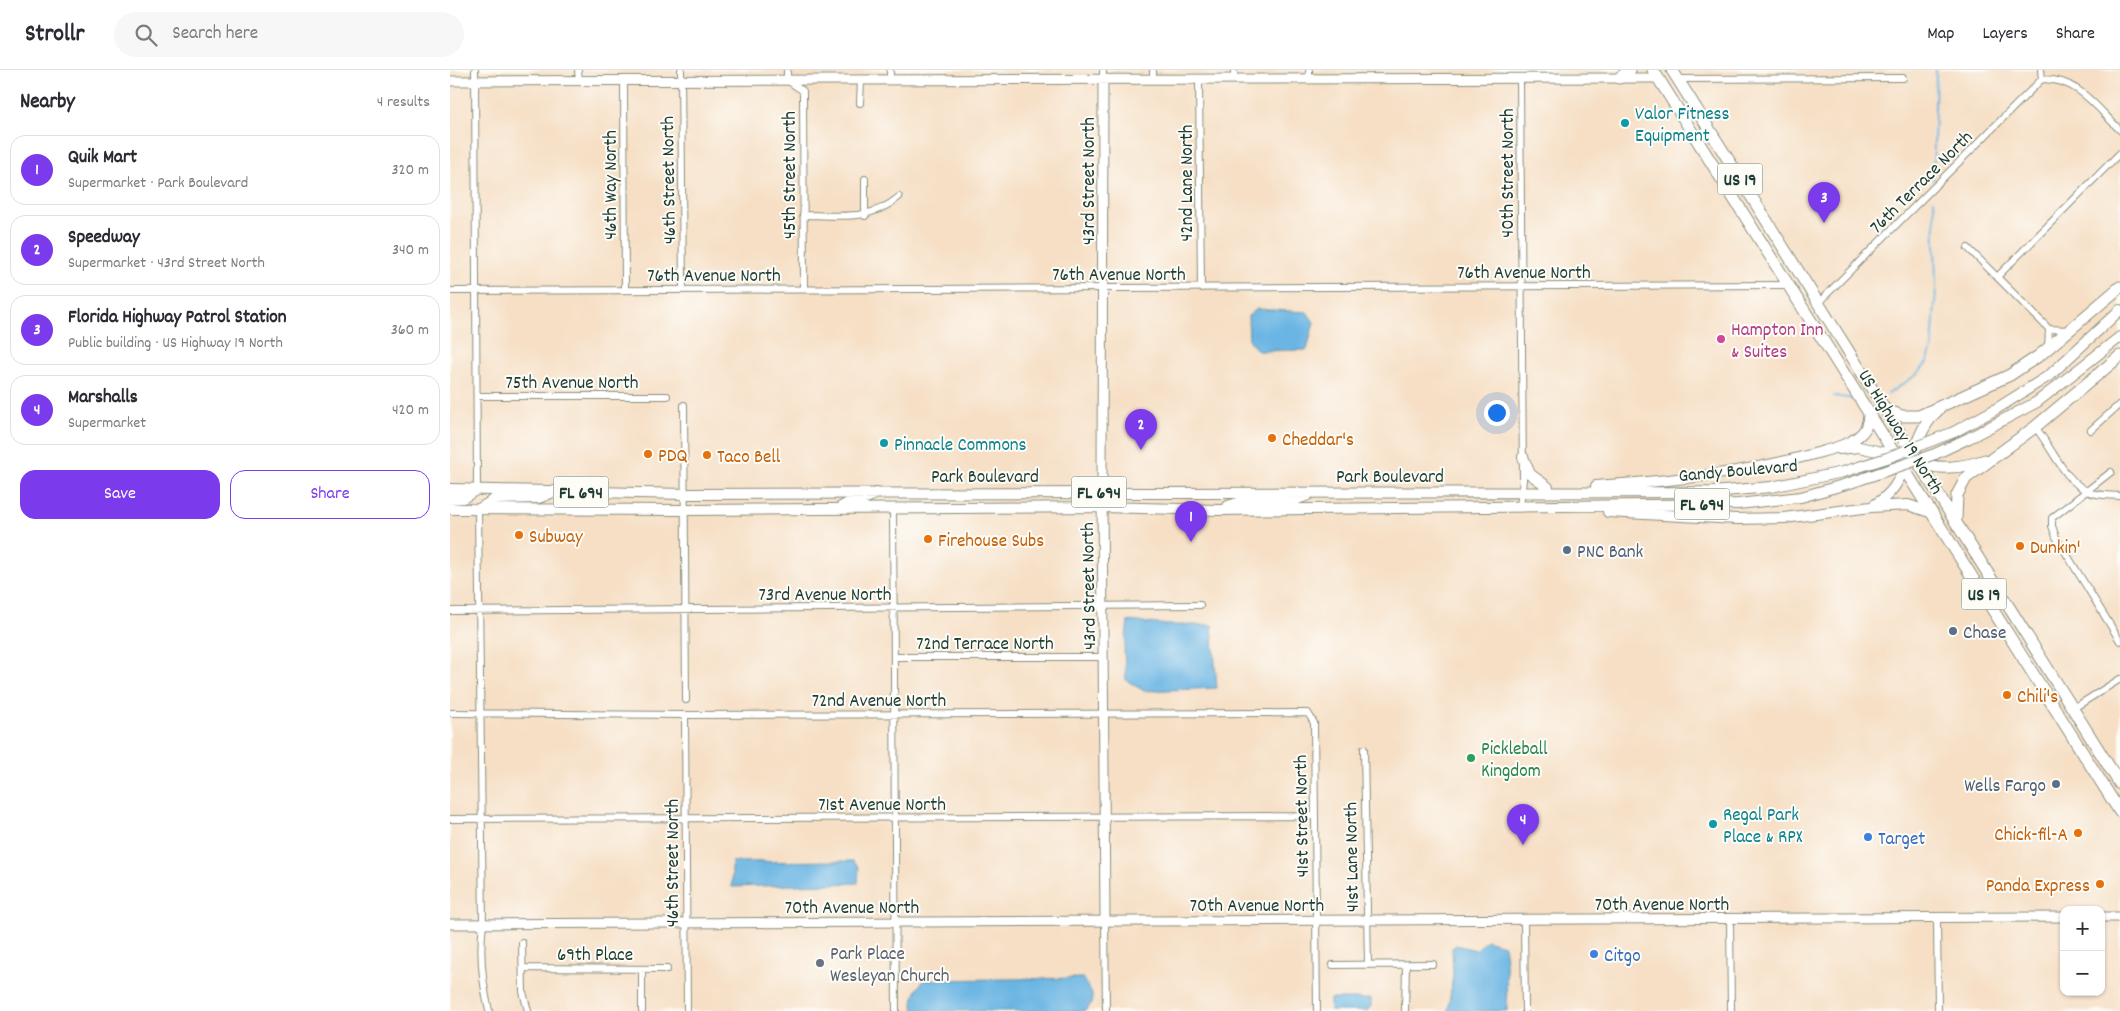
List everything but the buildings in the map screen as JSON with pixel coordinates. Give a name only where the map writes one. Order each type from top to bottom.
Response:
[{"type":"highway","points":[[1619,78],[1630,70]]},
{"type":"highway","points":[[1658,73],[1675,74]]},
{"type":"highway","points":[[1658,73],[1672,84],[1714,148],[1724,155]]},
{"type":"highway","name":"US Highway 19 North","points":[[1658,73],[1869,412],[1890,444],[1928,475],[2120,784]]},
{"type":"highway","name":"US Highway 19 North","points":[[1675,74],[1724,155],[1906,441],[1914,482],[2060,713],[2120,812]]},
{"type":"highway","points":[[1887,410],[1919,416],[2010,375],[2048,349],[2120,288]]},
{"type":"highway","points":[[1956,519],[1956,502],[1960,487],[1966,478],[2035,427],[2120,356]]},
{"type":"highway","points":[[1943,405],[1929,418],[1921,431],[1909,460],[1958,467],[1975,464],[1996,456]]},
{"type":"highway","points":[[2047,693],[2060,704],[2074,708]]},
{"type":"highway","points":[[2060,713],[2091,736]]},
{"type":"main road","name":"Gandy Boulevard","points":[[1520,492],[1712,492],[1771,488],[1843,472],[1894,456],[1954,432],[1996,409],[2050,375],[2120,310]]},
{"type":"main road","name":"Gandy Boulevard","points":[[1520,507],[1738,504],[1801,497],[1850,483],[1935,454],[1969,438],[2037,402],[2120,337]]},
{"type":"main road","points":[[1831,449],[1863,432],[1868,423],[1869,412]]},
{"type":"main road","points":[[1520,492],[1533,487],[1658,482],[1712,475],[1753,469],[1831,449],[1859,448],[1909,460],[1894,488],[1886,498],[1871,507]]},
{"type":"main road","points":[[1523,457],[1530,474],[1548,487]]},
{"type":"main road","name":"Park Boulevard","points":[[450,490],[685,494],[1520,492]]},
{"type":"main road","points":[[450,499],[463,498],[477,490]]},
{"type":"main road","points":[[478,510],[495,499],[539,498],[556,491]]},
{"type":"main road","points":[[1311,509],[1313,503],[1324,499],[1406,499],[1427,492]]},
{"type":"main road","points":[[839,509],[850,502],[867,500],[876,493]]},
{"type":"main road","points":[[893,509],[902,501],[922,498],[929,493]]},
{"type":"main road","points":[[1218,510],[1247,500],[1301,499],[1308,496],[1308,493]]},
{"type":"main road","points":[[1553,507],[1744,519],[1828,514],[1871,507],[1908,505],[1933,513]]},
{"type":"main road","name":"Park Boulevard","points":[[450,509],[685,510],[1102,507],[1218,510],[1520,507]]},
{"type":"street","points":[[475,70],[477,490]]},
{"type":"street","points":[[578,70],[579,80]]},
{"type":"street","points":[[787,70],[787,80]]},
{"type":"street","points":[[890,70],[890,80]]},
{"type":"street","points":[[2041,70],[2042,79],[2057,79],[2079,89],[2120,130]]},
{"type":"street","points":[[450,81],[624,80],[681,75],[787,80],[890,80],[1153,74],[1199,79],[1234,74],[1619,78],[1658,73]]},
{"type":"street","points":[[1675,74],[1903,78]]},
{"type":"street","name":"46th Street North","points":[[681,75],[683,290]]},
{"type":"street","name":"43rd Street North","points":[[1103,75],[1102,507],[1106,1011]]},
{"type":"street","name":"40th Street North","points":[[1520,78],[1523,457],[1520,507]]},
{"type":"street","name":"42nd Lane North","points":[[1199,79],[1201,288]]},
{"type":"street","name":"76th Terrace North","points":[[1819,302],[2042,79]]},
{"type":"street","name":"46th Way North","points":[[624,80],[625,290]]},
{"type":"street","name":"45th Street North","points":[[787,80],[803,90],[804,289]]},
{"type":"street","points":[[860,80],[860,103]]},
{"type":"street","points":[[1998,276],[2120,153]]},
{"type":"street","points":[[864,179],[865,216]]},
{"type":"street","points":[[803,215],[865,216],[885,209],[899,197]]},
{"type":"street","points":[[1968,248],[2049,329],[2070,330]]},
{"type":"street","name":"76th Avenue North","points":[[450,291],[1789,285]]},
{"type":"street","points":[[2048,349],[2049,329]]},
{"type":"street","name":"75th Avenue North","points":[[477,396],[667,396]]},
{"type":"street","points":[[2091,430],[2120,404]]},
{"type":"street","points":[[684,406],[686,700]]},
{"type":"street","points":[[2035,427],[2073,479],[2088,492],[2120,496]]},
{"type":"street","points":[[2111,472],[2088,492],[2052,518],[2052,526],[2056,537],[2120,640]]},
{"type":"street","points":[[893,509],[896,657],[896,1011]]},
{"type":"street","points":[[478,510],[483,924],[480,966],[489,1011]]},
{"type":"street","name":"73rd Avenue North","points":[[450,610],[1200,605]]},
{"type":"street","name":"72nd Terrace North","points":[[896,657],[1104,657]]},
{"type":"street","points":[[2074,708],[2120,679]]},
{"type":"street","name":"72nd Avenue North","points":[[450,712],[686,714],[1308,713]]},
{"type":"street","name":"41st Street North","points":[[1308,713],[1314,723],[1317,1011]]},
{"type":"street","name":"46th Street North","points":[[686,714],[687,1011]]},
{"type":"street","name":"41st Lane North","points":[[1364,749],[1368,965]]},
{"type":"street","name":"71st Avenue North","points":[[450,819],[1314,816]]},
{"type":"street","name":"70th Avenue North","points":[[450,924],[2060,917]]},
{"type":"street","points":[[2105,917],[2120,917]]},
{"type":"street","points":[[1937,918],[1938,1011]]},
{"type":"street","points":[[1730,919],[1731,1011]]},
{"type":"street","points":[[1524,920],[1525,1011]]},
{"type":"street","points":[[522,943],[523,992],[528,1011]]},
{"type":"street","points":[[1333,965],[1433,964]]},
{"type":"street","points":[[1405,1011],[1406,965]]},
{"type":"street","name":"69th Place","points":[[524,968],[667,969]]},
{"type":"street","points":[[642,969],[642,1011]]},
{"type":"water","points":[[1257,309],[1307,312],[1314,322],[1307,350],[1258,351],[1249,341],[1248,316]]},
{"type":"water","points":[[1128,621],[1168,625],[1212,625],[1217,688],[1144,691],[1126,680],[1124,651]]},
{"type":"water","points":[[853,861],[859,867],[858,883],[732,887],[732,862]]},
{"type":"water","points":[[1486,940],[1504,945],[1507,1011],[1448,1011],[1453,975],[1452,948],[1456,945],[1476,950]]},
{"type":"water","points":[[1083,978],[1092,994],[1092,1003],[1085,1011],[914,1011],[913,1002],[915,994],[924,980]]},
{"type":"water","points":[[1330,999],[1371,999],[1371,1006],[1367,1011],[1330,1011]]},
{"type":"waterway","points":[[1933,180],[1936,70]]},
{"type":"waterway","points":[[1888,394],[1916,375],[1927,363],[1932,348],[1936,289],[1934,200]]},
{"type":"waterway","points":[[1834,396],[1853,399]]},
{"type":"place","name":"Valor Fitness Equipment","points":[[1625,123]]},
{"type":"place","name":"Florida Highway Patrol Station","points":[[1824,223]]},
{"type":"place","name":"Hampton Inn & Suites","points":[[1721,339]]},
{"type":"place","name":"Cheddar's","points":[[1272,438]]},
{"type":"place","name":"Pinnacle Commons","points":[[884,443]]},
{"type":"place","name":"Speedway","points":[[1141,450]]},
{"type":"place","name":"PDQ","points":[[648,454]]},
{"type":"place","name":"Taco Bell","points":[[707,455]]},
{"type":"place","name":"Subway","points":[[519,535]]},
{"type":"place","name":"Firehouse Subs","points":[[928,539]]},
{"type":"place","name":"Quik Mart","points":[[1191,542]]},
{"type":"place","name":"Dunkin'","points":[[2020,546]]},
{"type":"place","name":"PNC Bank","points":[[1567,550]]},
{"type":"place","name":"Chase","points":[[1953,631]]},
{"type":"place","name":"Chili's","points":[[2007,695]]},
{"type":"place","name":"Pickleball Kingdom","points":[[1471,758]]},
{"type":"place","name":"Wells Fargo","points":[[2056,784]]},
{"type":"place","name":"Regal Park Place & RPX","points":[[1713,824]]},
{"type":"place","name":"Chick-fil-A","points":[[2078,833]]},
{"type":"place","name":"Target","points":[[1868,837]]},
{"type":"place","name":"Marshalls","points":[[1523,845]]},
{"type":"place","name":"Panda Express","points":[[2100,884]]},
{"type":"place","name":"Citgo","points":[[1594,954]]},
{"type":"place","name":"Park Place Wesleyan Church","points":[[820,963]]}]
